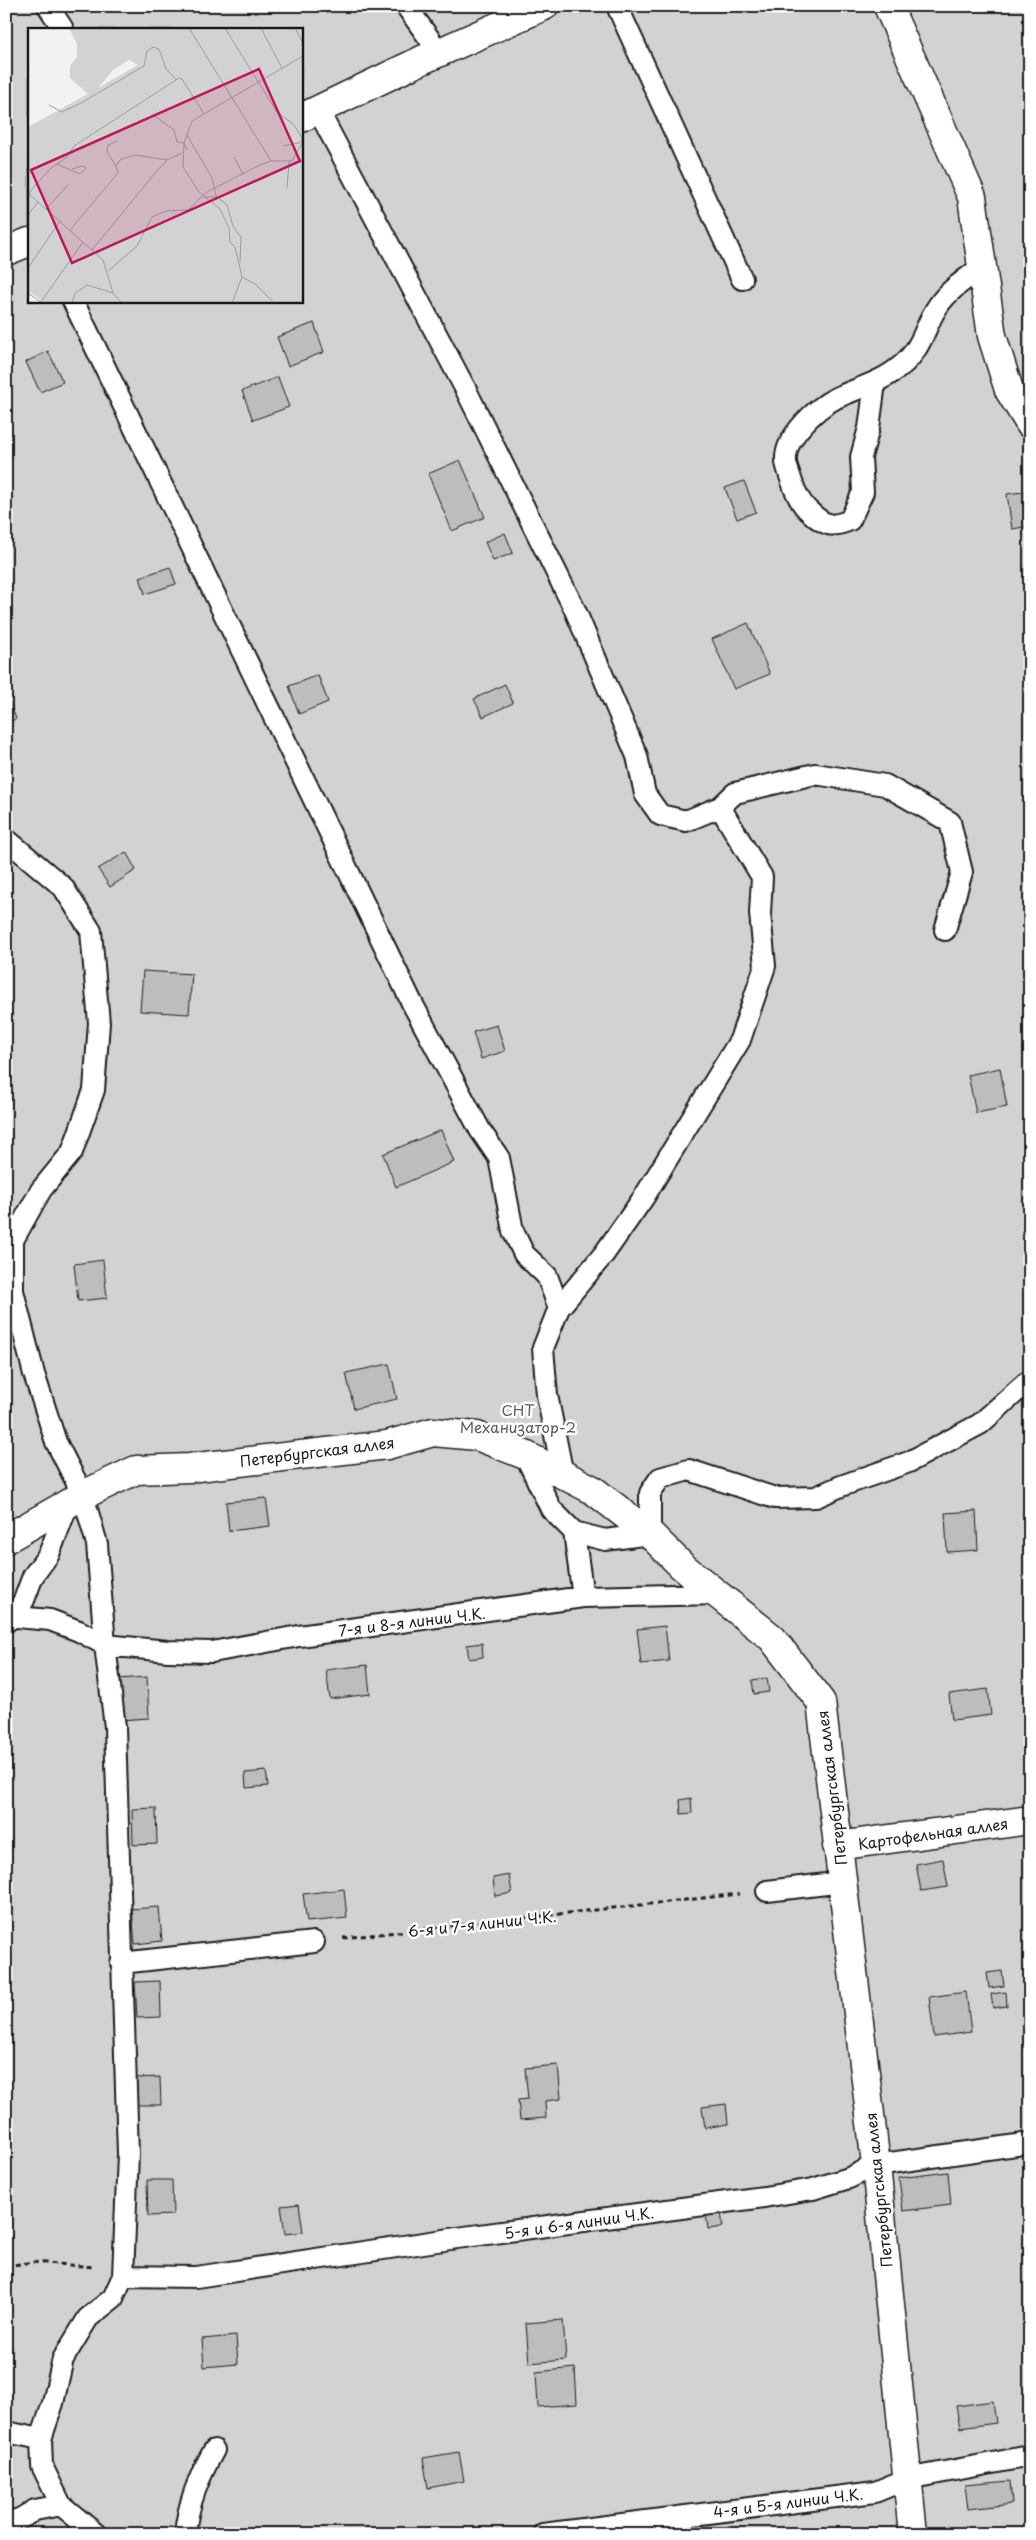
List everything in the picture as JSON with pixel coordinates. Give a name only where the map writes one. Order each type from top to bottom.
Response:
[{"type":"street","points":[[309,114],[439,52],[544,6]]},
{"type":"street","points":[[888,6],[972,197],[984,265],[992,336],[1009,390],[1030,424]]},
{"type":"street","points":[[6,252],[28,242]]},
{"type":"street","name":"Петербургская аллея","points":[[6,1539],[75,1499],[136,1470],[189,1468],[387,1445],[433,1432],[476,1436],[525,1455],[593,1490],[650,1534],[682,1566],[720,1594],[772,1638],[821,1702],[876,2164],[913,2534]]},
{"type":"street","name":"Картофельная аллея","points":[[837,1846],[1030,1820]]},
{"type":"lane","points":[[48,6],[62,28]]},
{"type":"lane","points":[[406,6],[439,52]]},
{"type":"lane","points":[[617,6],[742,279]]},
{"type":"lane","points":[[309,114],[466,390],[575,610],[637,756],[645,794],[660,815],[686,821],[720,807],[735,793],[815,774],[885,785],[950,822],[962,872],[945,930]]},
{"type":"lane","points":[[875,383],[869,428],[861,457],[863,492],[850,520],[836,526],[820,521],[803,506],[791,479],[786,461],[790,441],[804,422],[835,399],[875,383],[911,357],[925,334],[938,306],[953,290],[984,265]]},
{"type":"lane","points":[[72,302],[408,994],[480,1130],[499,1158],[513,1230],[524,1254],[547,1276],[559,1308]]},
{"type":"lane","points":[[563,1475],[549,1405],[544,1348],[559,1308],[604,1254],[644,1197],[740,1040],[765,966],[760,913],[762,877],[720,807]]},
{"type":"lane","points":[[6,839],[63,886],[92,931],[99,1023],[94,1090],[72,1152],[42,1190],[12,1240],[13,1291],[34,1374],[75,1499],[97,1544],[105,1645],[115,1727],[128,2154],[123,2276],[113,2298],[88,2318],[63,2359],[53,2403],[41,2439],[42,2466],[61,2505],[96,2534]]},
{"type":"lane","points":[[525,1455],[551,1509],[574,1532],[605,1540],[650,1534],[650,1493],[660,1478],[689,1470],[775,1498],[816,1497],[909,1462],[980,1424],[1026,1383]]},
{"type":"lane","points":[[9,1618],[24,1600],[33,1576],[49,1554],[75,1499]]},
{"type":"lane","points":[[574,1532],[583,1597]]},
{"type":"lane","name":"7-я и 8-я линии Ч.К.","points":[[105,1645],[168,1652],[212,1652],[299,1636],[583,1597],[720,1594]]},
{"type":"lane","points":[[9,1618],[50,1620],[79,1631],[105,1645]]},
{"type":"lane","points":[[767,1891],[843,1882]]},
{"type":"lane","points":[[121,1963],[314,1942]]},
{"type":"lane","name":"5-я и 6-я линии Ч.К.","points":[[123,2276],[196,2278],[457,2238],[764,2197],[813,2189],[849,2178],[876,2164],[1030,2143]]},
{"type":"lane","points":[[6,2432],[41,2439]]},
{"type":"lane","points":[[185,2534],[187,2511],[202,2471],[214,2450]]},
{"type":"lane","name":"4-я и 5-я линии Ч.К.","points":[[542,2534],[875,2492],[907,2479],[1030,2456]]},
{"type":"lane","points":[[6,2527],[35,2510],[61,2505]]},
{"type":"path","name":"6-я и 7-я линии Ч.К.","points":[[314,1942],[767,1891]]},
{"type":"path","points":[[6,2266],[33,2262],[74,2265],[97,2267],[123,2276]]},
{"type":"green space","name":"СНТ Механизатор-2","points":[[6,6],[1030,6],[1030,2534],[6,2534]]},
{"type":"building","points":[[624,6],[648,6],[628,15]]},
{"type":"building","points":[[314,323],[324,352],[288,366],[277,337]]},
{"type":"building","points":[[48,351],[63,382],[40,392],[26,362]]},
{"type":"building","points":[[278,377],[289,407],[253,420],[242,391]]},
{"type":"building","points":[[460,460],[485,517],[452,531],[428,474]]},
{"type":"building","points":[[744,481],[756,512],[737,519],[725,488]]},
{"type":"building","points":[[1030,491],[1030,526],[1012,529],[1007,494]]},
{"type":"building","points":[[505,533],[513,553],[493,561],[485,542]]},
{"type":"building","points":[[170,567],[176,584],[145,594],[140,577]]},
{"type":"building","points":[[748,623],[770,674],[734,689],[712,639]]},
{"type":"building","points":[[318,675],[328,702],[299,714],[289,686]]},
{"type":"building","points":[[505,684],[513,703],[483,717],[474,699]]},
{"type":"building","points":[[6,693],[16,719],[6,723]]},
{"type":"building","points":[[126,852],[136,870],[110,887],[98,869]]},
{"type":"building","points":[[143,971],[192,974],[189,1014],[140,1011]]},
{"type":"building","points":[[497,1025],[505,1051],[481,1059],[473,1032]]},
{"type":"building","points":[[1000,1068],[1007,1107],[976,1113],[968,1075]]},
{"type":"building","points":[[441,1130],[454,1162],[396,1187],[383,1154]]},
{"type":"building","points":[[103,1260],[107,1298],[78,1301],[74,1264]]},
{"type":"building","points":[[389,1364],[397,1399],[354,1409],[346,1373]]},
{"type":"building","points":[[266,1498],[270,1526],[229,1531],[226,1502]]},
{"type":"building","points":[[976,1511],[978,1550],[947,1552],[945,1513]]},
{"type":"building","points":[[665,1626],[669,1661],[641,1664],[637,1629]]},
{"type":"building","points":[[482,1643],[483,1657],[469,1659],[467,1645]]},
{"type":"building","points":[[367,1665],[370,1694],[330,1699],[326,1670]]},
{"type":"building","points":[[147,1677],[149,1718],[120,1720],[118,1679]]},
{"type":"building","points":[[767,1678],[769,1692],[754,1694],[752,1680]]},
{"type":"building","points":[[988,1689],[991,1715],[952,1720],[949,1694]]},
{"type":"building","points":[[266,1771],[268,1786],[246,1788],[245,1773]]},
{"type":"building","points":[[691,1798],[692,1813],[681,1814],[680,1800]]},
{"type":"building","points":[[156,1808],[157,1844],[133,1845],[132,1809]]},
{"type":"building","points":[[943,1859],[948,1887],[921,1891],[916,1864]]},
{"type":"building","points":[[509,1875],[512,1893],[495,1896],[493,1878]]},
{"type":"building","points":[[344,1889],[347,1918],[307,1922],[303,1894]]},
{"type":"building","points":[[159,1907],[162,1941],[135,1944],[132,1909]]},
{"type":"building","points":[[1002,1971],[1004,1986],[989,1988],[987,1973]]},
{"type":"building","points":[[160,1981],[161,2017],[137,2018],[135,1982]]},
{"type":"building","points":[[966,1992],[971,2032],[934,2037],[929,1997]]},
{"type":"building","points":[[1006,1992],[1007,2006],[993,2008],[991,1994]]},
{"type":"building","points":[[558,2065],[561,2099],[545,2101],[546,2118],[520,2120],[518,2100],[528,2099],[525,2068]]},
{"type":"building","points":[[160,2077],[161,2105],[136,2105],[135,2078]]},
{"type":"building","points":[[726,2104],[728,2124],[705,2128],[702,2107]]},
{"type":"building","points":[[948,2172],[951,2205],[903,2211],[899,2178]]},
{"type":"building","points":[[147,2180],[172,2180],[173,2215],[148,2216]]},
{"type":"building","points":[[299,2204],[303,2232],[285,2234],[281,2206]]},
{"type":"building","points":[[721,2212],[723,2227],[708,2229],[706,2214]]},
{"type":"building","points":[[563,2320],[566,2360],[529,2363],[526,2323]]},
{"type":"building","points":[[236,2336],[238,2364],[204,2367],[202,2339]]},
{"type":"building","points":[[575,2368],[577,2404],[538,2407],[536,2372]]},
{"type":"building","points":[[993,2401],[996,2423],[960,2428],[956,2406]]},
{"type":"building","points":[[459,2452],[464,2481],[428,2488],[423,2458]]},
{"type":"building","points":[[1010,2481],[1012,2504],[968,2509],[965,2485]]}]
